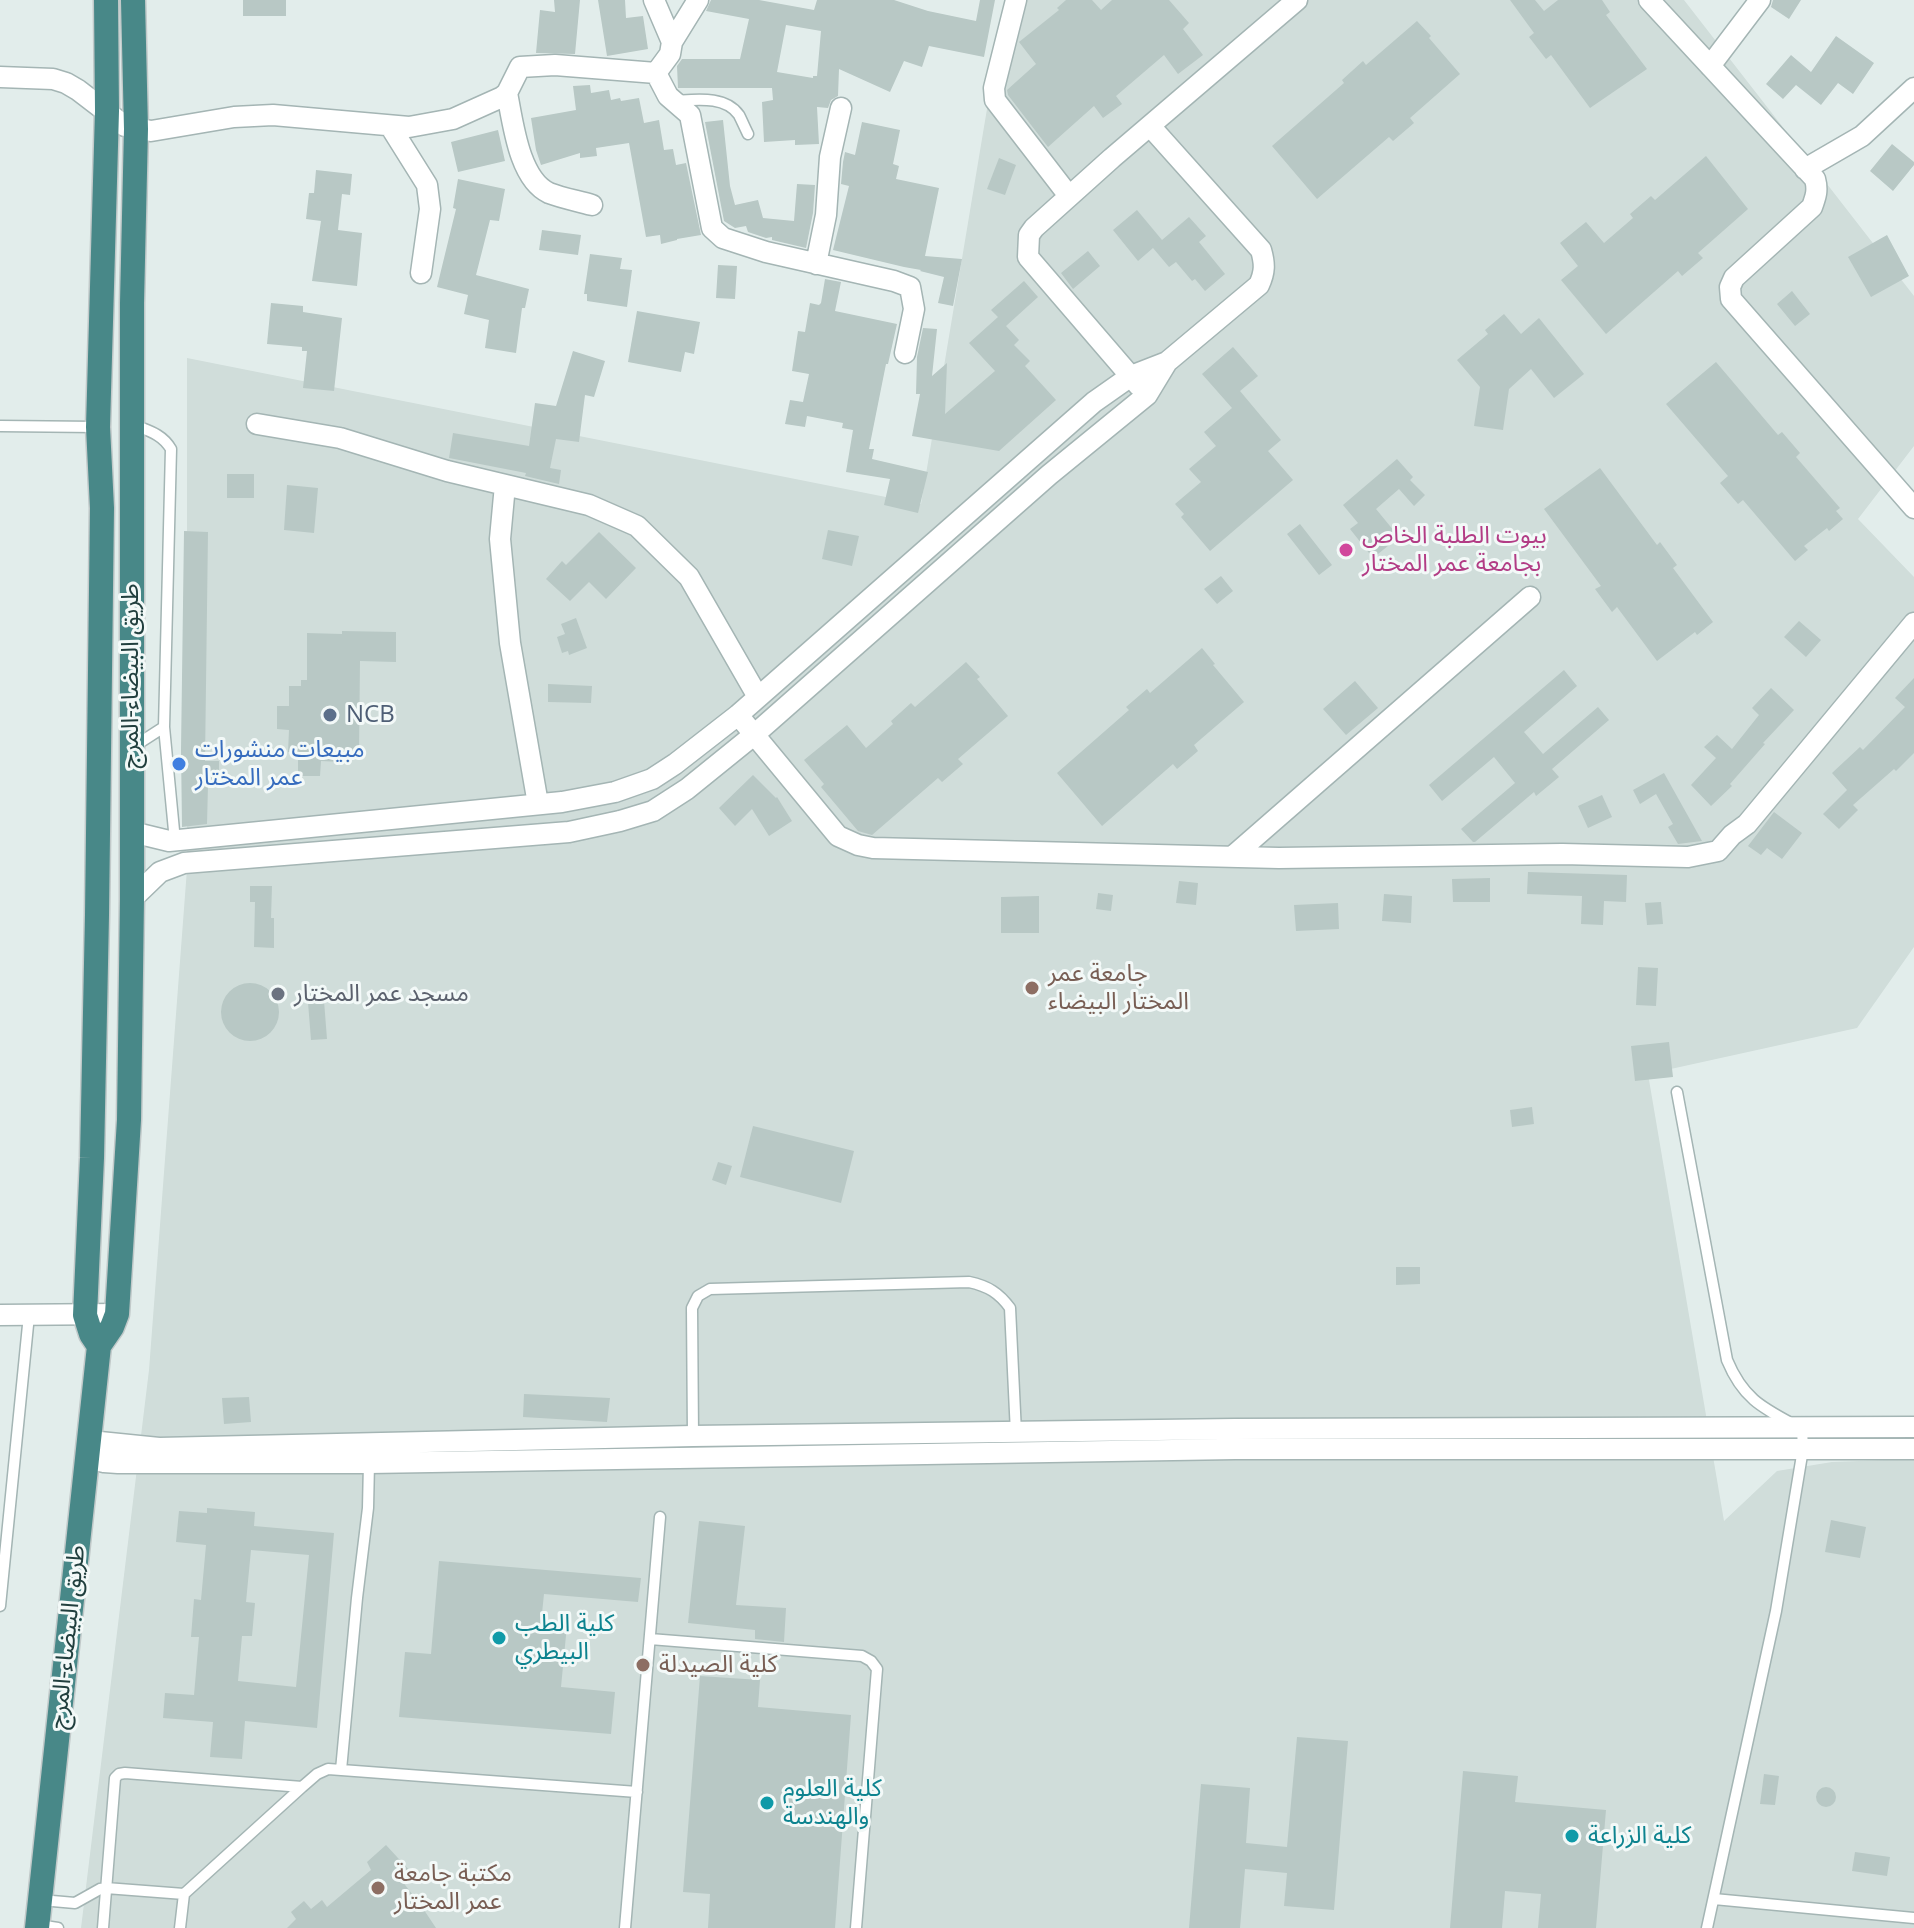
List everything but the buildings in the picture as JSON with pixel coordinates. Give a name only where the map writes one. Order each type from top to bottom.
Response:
[{"type":"highway","name":"طريق البيضاء-المرج","points":[[99,1346],[85,1315],[93,1143],[101,651],[102,508],[98,427],[107,111],[106,0]]},
{"type":"highway","name":"طريق البيضاء-المرج","points":[[45,1927],[41,1900],[99,1346],[117,1314],[129,1120],[131,424],[136,129],[133,0]]},
{"type":"street","points":[[654,0],[672,42]]},
{"type":"street","points":[[656,73],[670,54],[672,42],[698,0]]},
{"type":"street","points":[[1016,0],[994,88],[995,100],[1069,196]]},
{"type":"street","points":[[1147,395],[1028,257],[1029,235],[1069,196],[1297,0]]},
{"type":"street","points":[[1649,0],[1815,179],[1817,189],[1812,207],[1734,278],[1730,287],[1731,299],[1914,508]]},
{"type":"street","points":[[1710,66],[1760,0]]},
{"type":"street","points":[[0,77],[53,79],[66,83],[125,126],[160,130],[234,117],[273,115],[409,127],[453,119],[502,97],[520,67],[555,65],[656,73]]},
{"type":"street","points":[[656,73],[668,96],[690,115],[712,228],[723,238],[766,252],[910,287],[914,309],[905,353]]},
{"type":"street","points":[[1805,169],[1862,136],[1914,88]]},
{"type":"street","points":[[507,93],[518,144],[532,180],[548,192],[592,205]]},
{"type":"street","points":[[816,264],[826,215],[830,157],[841,108]]},
{"type":"street","points":[[390,126],[427,185],[430,209],[421,273]]},
{"type":"street","points":[[132,832],[175,841],[562,802],[615,792],[652,779],[675,764],[738,715],[1094,402],[1131,376],[1167,362],[1259,285],[1264,273],[1261,250],[1150,126]]},
{"type":"street","points":[[132,899],[160,872],[184,863],[569,832],[653,811],[687,789],[755,734],[1049,475],[1147,395],[1167,362]]},
{"type":"street","points":[[257,424],[340,438],[447,471],[589,505],[637,526],[689,577],[758,697]]},
{"type":"street","points":[[505,485],[500,539],[510,643],[538,804]]},
{"type":"street","points":[[1232,857],[1530,597]]},
{"type":"street","points":[[738,715],[838,836],[873,848],[1294,858],[1562,854],[1688,857],[1718,851],[1747,824],[1914,623]]},
{"type":"street","points":[[0,1315],[117,1314]]},
{"type":"street","points":[[1803,1439],[1914,1427]]},
{"type":"street","points":[[88,1449],[104,1462],[118,1463],[369,1463],[1016,1442],[1235,1429],[1803,1439],[1914,1449]]},
{"type":"street","points":[[88,1449],[693,1436],[1016,1442]]},
{"type":"lane","points":[[673,101],[708,100],[729,105],[738,114],[748,134]]},
{"type":"lane","points":[[131,424],[158,434],[171,449],[164,727],[175,841]]},
{"type":"lane","points":[[0,426],[98,427]]},
{"type":"lane","points":[[131,748],[164,727]]},
{"type":"lane","points":[[1677,1092],[1727,1360],[1736,1381],[1754,1401],[1803,1439],[1776,1611],[1707,1928]]},
{"type":"lane","points":[[693,1436],[692,1308],[698,1296],[710,1289],[969,1282],[985,1285],[1002,1296],[1010,1308],[1016,1442]]},
{"type":"lane","points":[[0,1606],[29,1315]]},
{"type":"lane","points":[[341,1770],[368,1508],[369,1463]]},
{"type":"lane","points":[[625,1928],[660,1517]]},
{"type":"lane","points":[[650,1639],[862,1656],[877,1669],[856,1928]]},
{"type":"lane","points":[[180,1928],[184,1894],[323,1771],[637,1792]]},
{"type":"lane","points":[[103,1928],[115,1778],[119,1774],[302,1787]]},
{"type":"lane","points":[[41,1900],[75,1903],[106,1888],[184,1894]]},
{"type":"lane","points":[[1714,1899],[1914,1918]]},
{"type":"shaded area","name":"جامعة عمر المختار البيضاء","points":[[1010,0],[1684,0],[1914,296],[1914,446],[1858,519],[1914,577],[1914,947],[1857,1028],[1648,1074],[1724,1521],[1777,1471],[1832,1462],[1914,1459],[1914,1928],[81,1928],[149,1370],[187,869],[187,358],[921,504],[993,73]]},
{"type":"place","name":"بيوت الطلبة الخاص بجامعة عمر المختار","points":[[1346,550]]},
{"type":"place","name":"NCB","points":[[330,715]]},
{"type":"place","name":"مبيعات منشورات عمر المختار","points":[[179,764]]},
{"type":"place","name":"جامعة عمر المختار البيضاء","points":[[1032,988]]},
{"type":"place","name":"مسجد عمر المختار","points":[[278,994]]},
{"type":"place","name":"كلية الطب البيطري","points":[[499,1638]]},
{"type":"place","name":"كلية الصيدلة","points":[[643,1665]]},
{"type":"place","name":"كلية العلوم والهندسة","points":[[767,1803]]},
{"type":"place","name":"كلية الزراعة","points":[[1572,1836]]},
{"type":"place","name":"مكتبة جامعة عمر المختار","points":[[378,1888]]}]
